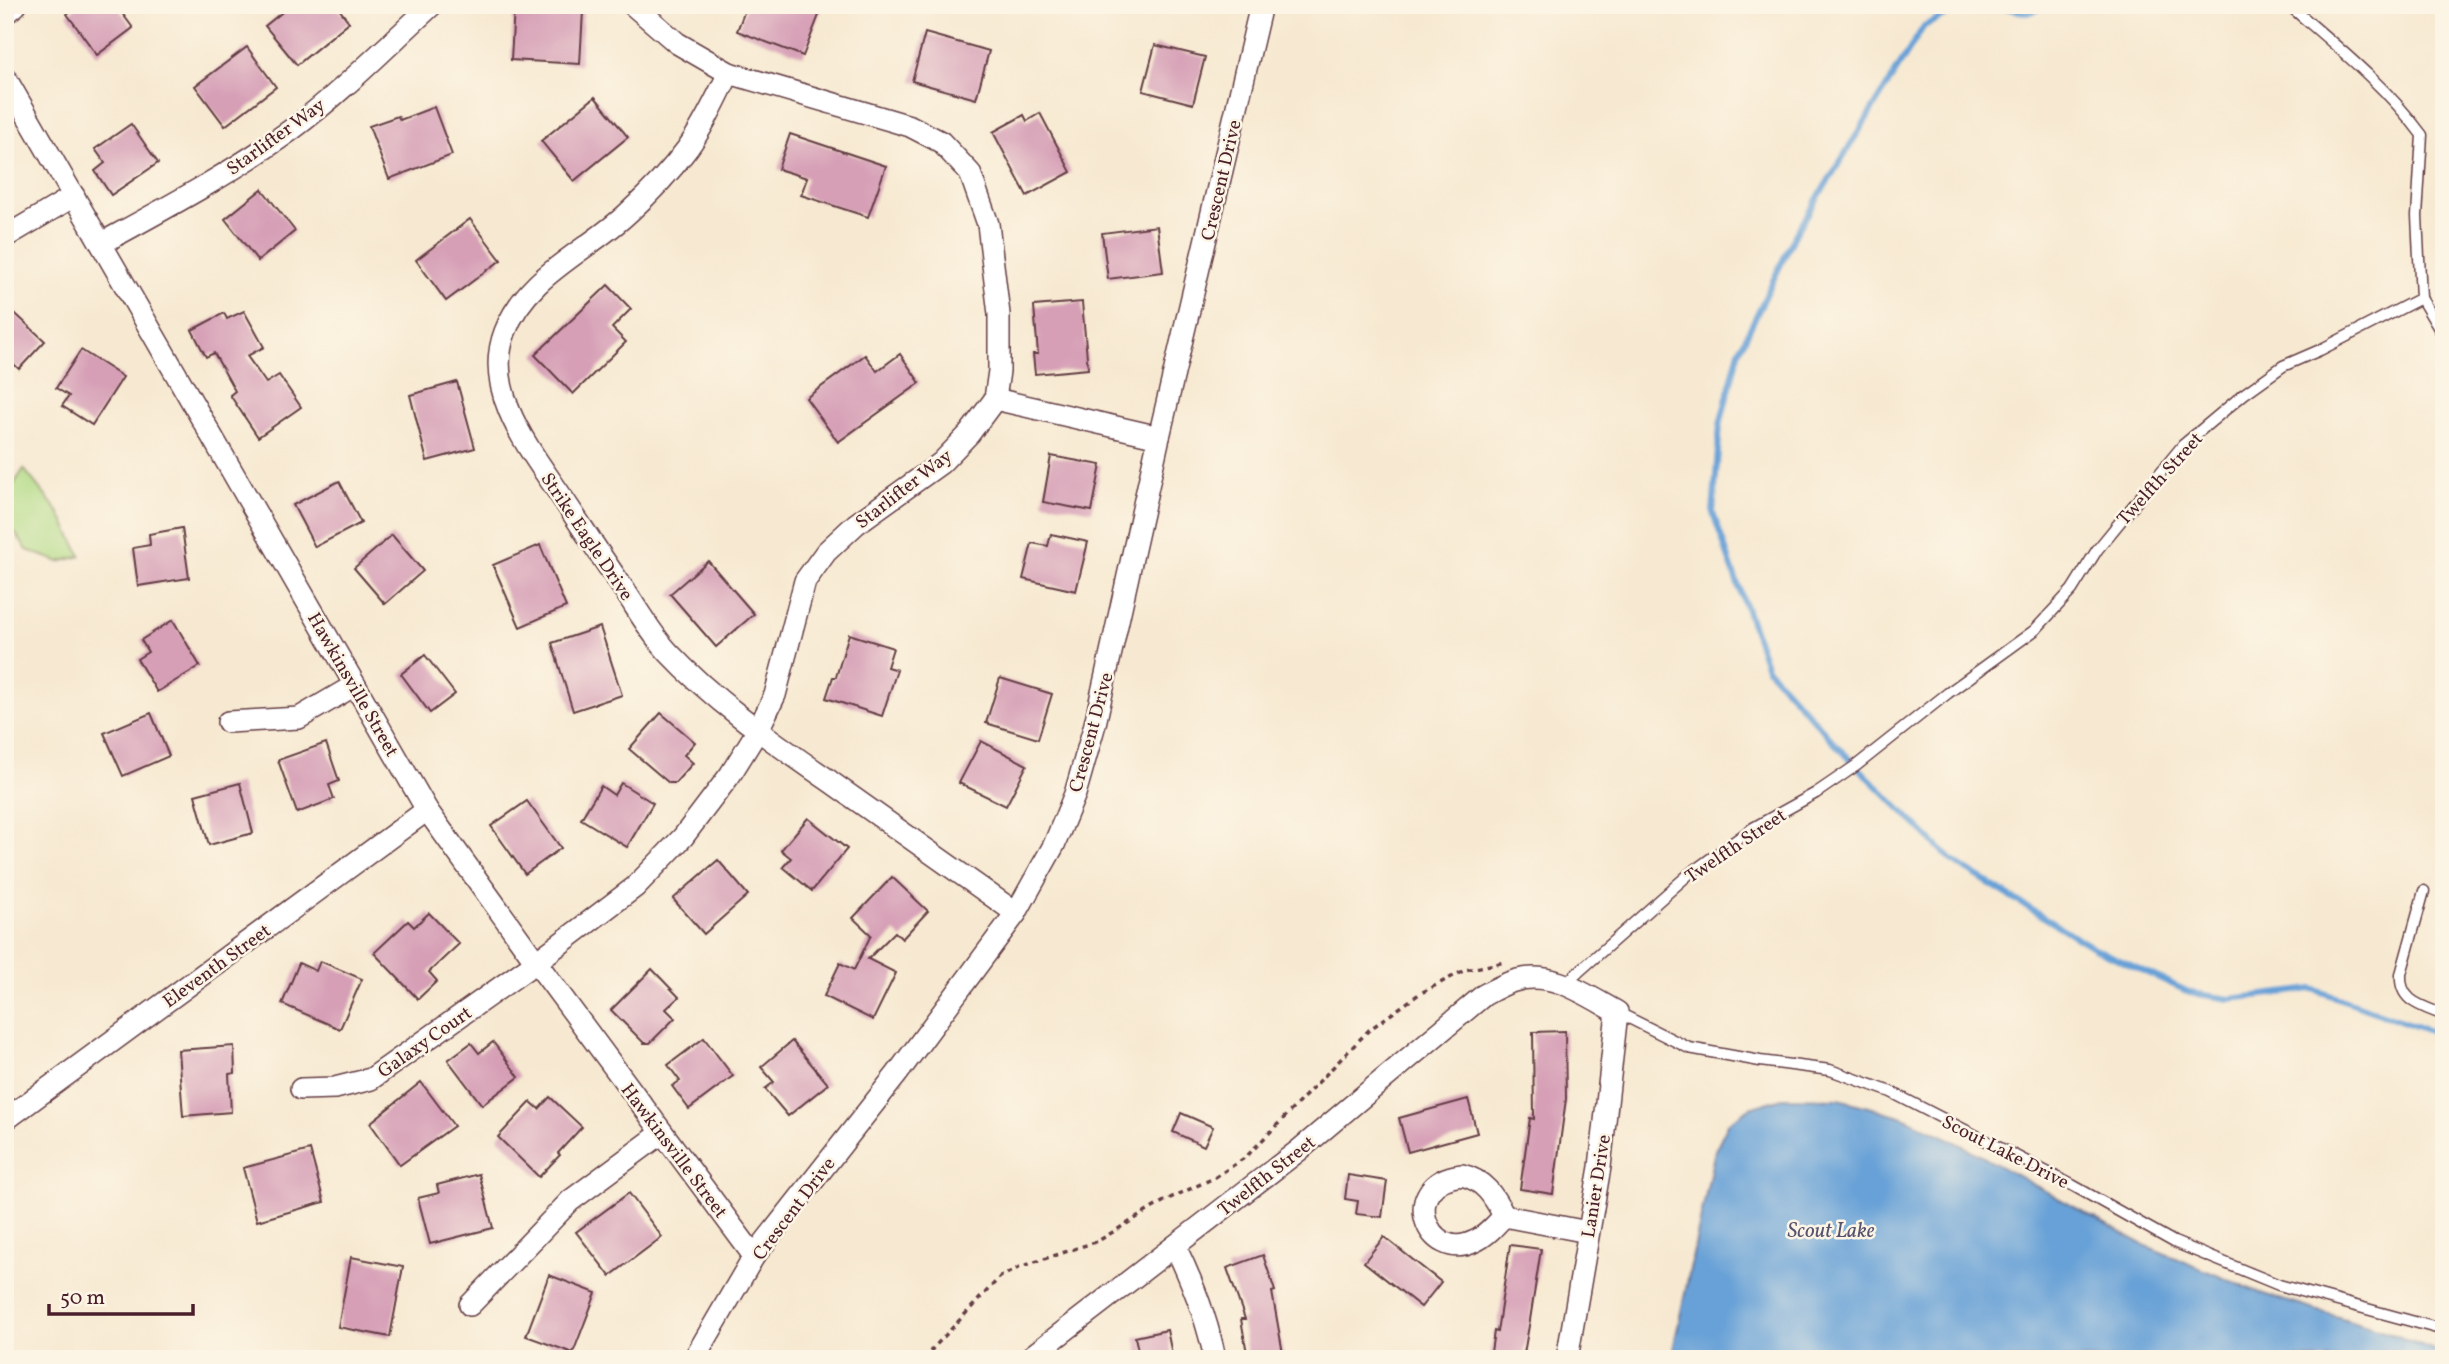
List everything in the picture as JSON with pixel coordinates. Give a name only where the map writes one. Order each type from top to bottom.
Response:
[{"type":"street","points":[[5,14],[16,5]]},
{"type":"street","name":"Starlifter Way","points":[[102,243],[206,186],[291,129],[432,5]]},
{"type":"street","points":[[633,5],[677,43],[729,73],[910,127],[941,142],[970,173],[988,224],[999,314],[999,371],[995,399],[1159,437]]},
{"type":"street","name":"Crescent Drive","points":[[694,1359],[754,1256],[897,1074],[1016,913],[1055,845],[1075,794],[1095,724],[1159,437],[1261,5]]},
{"type":"street","name":"Strike Eagle Drive","points":[[729,73],[702,126],[668,172],[622,219],[536,285],[518,307],[504,334],[500,361],[502,387],[516,427],[646,622],[688,672],[758,730],[1016,913]]},
{"type":"street","name":"Hawkinsville Street","points":[[5,77],[427,810],[754,1256]]},
{"type":"street","points":[[5,236],[74,196]]},
{"type":"street","name":"Starlifter Way","points":[[536,962],[635,887],[683,837],[730,775],[758,730],[775,695],[805,581],[826,552],[856,524],[941,463],[969,434],[995,399]]},
{"type":"street","points":[[228,722],[299,718],[355,685]]},
{"type":"street","name":"Eleventh Street","points":[[5,1120],[427,810]]},
{"type":"street","name":"Galaxy Court","points":[[301,1089],[335,1088],[371,1079],[536,962]]},
{"type":"street","name":"Twelfth Street","points":[[1028,1359],[1298,1151],[1484,995],[1516,980],[1545,979],[1566,983]]},
{"type":"street","name":"Scout Lake Drive","points":[[1566,983],[1617,1012]]},
{"type":"street","name":"Lanier Drive","points":[[1567,1359],[1600,1167],[1617,1012]]},
{"type":"street","points":[[470,1306],[570,1201],[662,1133]]},
{"type":"street","points":[[1504,1216],[1588,1232]]},
{"type":"street","points":[[1175,1246],[1193,1283],[1208,1325],[1215,1359]]},
{"type":"lane","points":[[2289,5],[2401,106],[2422,135],[2417,216],[2421,298],[2444,337]]},
{"type":"lane","name":"Twelfth Street","points":[[1566,983],[1638,917],[1718,852],[1857,765],[1968,677],[2035,630],[2072,590],[2097,550],[2183,445],[2244,394],[2283,366],[2421,298]]},
{"type":"lane","points":[[2424,891],[2400,985],[2404,994],[2416,1003],[2444,1014]]},
{"type":"lane","name":"Scout Lake Drive","points":[[1617,1012],[1689,1048],[1830,1070],[1891,1092],[2072,1185],[2174,1242],[2279,1285],[2444,1330]]},
{"type":"path","points":[[923,1359],[1000,1277],[1020,1267],[1098,1241],[1166,1200],[1214,1178],[1246,1157],[1369,1030],[1419,994],[1465,970],[1514,962]]},
{"type":"green space","points":[[24,469],[60,514],[81,556],[59,562],[27,550],[6,519],[10,490]]},
{"type":"water","name":"Scout Lake","points":[[1782,1098],[1839,1099],[1901,1116],[1952,1140],[2144,1245],[2260,1293],[2387,1332],[2444,1354],[2444,1359],[1671,1359],[1715,1150],[1729,1122],[1750,1108]]},
{"type":"building","points":[[79,5],[116,5],[133,28],[97,55],[67,14]]},
{"type":"building","points":[[291,5],[336,5],[349,22],[297,65],[265,26]]},
{"type":"building","points":[[747,5],[809,5],[821,10],[803,56],[737,31]]},
{"type":"building","points":[[514,7],[583,11],[580,64],[511,60]]},
{"type":"building","points":[[925,33],[989,51],[976,99],[912,81]]},
{"type":"building","points":[[1155,45],[1205,57],[1193,104],[1143,91]]},
{"type":"building","points":[[247,47],[276,87],[225,126],[195,86]]},
{"type":"building","points":[[595,97],[628,137],[574,181],[541,141]]},
{"type":"building","points":[[434,107],[452,155],[389,179],[369,126],[398,116],[400,120]]},
{"type":"building","points":[[1040,113],[1071,172],[1027,196],[993,132],[1024,115],[1027,121]]},
{"type":"building","points":[[131,124],[158,163],[111,195],[95,171],[105,163],[95,149]]},
{"type":"building","points":[[790,134],[886,166],[868,217],[801,195],[807,178],[778,169]]},
{"type":"building","points":[[262,189],[295,231],[258,261],[225,219]]},
{"type":"building","points":[[470,219],[501,260],[446,301],[416,260]]},
{"type":"building","points":[[1157,226],[1163,272],[1108,279],[1102,233]]},
{"type":"building","points":[[608,285],[631,309],[612,328],[626,342],[573,394],[535,355]]},
{"type":"building","points":[[1082,302],[1088,369],[1035,374],[1033,354],[1038,354],[1034,306]]},
{"type":"building","points":[[5,304],[45,341],[19,369],[5,356]]},
{"type":"building","points":[[244,311],[264,347],[247,356],[266,383],[279,375],[301,407],[258,437],[230,395],[235,391],[214,353],[206,357],[192,330],[224,313],[227,319]]},
{"type":"building","points":[[81,350],[123,377],[92,425],[62,406],[69,396],[56,388]]},
{"type":"building","points":[[900,354],[920,383],[838,442],[806,398],[865,355],[877,371]]},
{"type":"building","points":[[457,382],[475,448],[427,461],[410,395]]},
{"type":"building","points":[[1051,456],[1101,465],[1092,511],[1043,502]]},
{"type":"building","points":[[339,481],[361,523],[315,547],[293,505]]},
{"type":"building","points":[[182,528],[189,578],[138,586],[133,548],[150,545],[149,534]]},
{"type":"building","points":[[1051,534],[1088,542],[1076,591],[1023,579],[1032,543],[1048,546]]},
{"type":"building","points":[[392,535],[423,571],[385,604],[354,568]]},
{"type":"building","points":[[540,545],[566,607],[520,627],[493,565]]},
{"type":"building","points":[[708,561],[754,614],[716,647],[670,594]]},
{"type":"building","points":[[173,620],[200,666],[157,692],[137,659],[148,652],[141,640]]},
{"type":"building","points":[[600,627],[622,695],[573,711],[552,643]]},
{"type":"building","points":[[849,634],[893,648],[887,667],[897,670],[882,716],[826,698],[833,677],[836,677]]},
{"type":"building","points":[[425,655],[455,694],[430,713],[401,674]]},
{"type":"building","points":[[1000,678],[1052,694],[1038,739],[986,723]]},
{"type":"building","points":[[151,713],[169,756],[123,776],[104,733]]},
{"type":"building","points":[[661,713],[695,742],[684,755],[693,763],[675,783],[669,783],[629,749]]},
{"type":"building","points":[[981,741],[1027,765],[1006,806],[959,783]]},
{"type":"building","points":[[326,743],[339,781],[329,785],[334,799],[297,813],[278,760]]},
{"type":"building","points":[[240,783],[253,833],[209,845],[195,795]]},
{"type":"building","points":[[621,783],[653,803],[627,847],[581,819],[601,786],[614,795]]},
{"type":"building","points":[[527,801],[561,848],[525,874],[491,826]]},
{"type":"building","points":[[808,818],[847,849],[812,891],[783,867],[791,858],[781,850]]},
{"type":"building","points":[[718,860],[748,895],[704,934],[673,899]]},
{"type":"building","points":[[892,877],[928,911],[902,939],[895,932],[868,959],[896,973],[873,1020],[824,996],[840,963],[854,970],[871,935],[853,918]]},
{"type":"building","points":[[429,913],[459,944],[429,972],[437,981],[418,999],[374,953],[408,921],[414,927]]},
{"type":"building","points":[[320,961],[362,979],[340,1029],[282,1004],[299,963],[316,971]]},
{"type":"building","points":[[652,969],[679,997],[666,1009],[675,1018],[650,1043],[644,1043],[611,1010]]},
{"type":"building","points":[[1565,1031],[1566,1099],[1553,1194],[1520,1189],[1530,1118],[1534,1119],[1533,1032]]},
{"type":"building","points":[[704,1038],[733,1076],[689,1109],[672,1086],[680,1081],[668,1065]]},
{"type":"building","points":[[792,1041],[828,1084],[788,1116],[765,1089],[774,1082],[761,1067]]},
{"type":"building","points":[[493,1042],[519,1077],[482,1105],[448,1060],[471,1043],[479,1053]]},
{"type":"building","points":[[234,1046],[235,1073],[229,1074],[231,1112],[183,1116],[178,1050]]},
{"type":"building","points":[[421,1082],[454,1126],[400,1165],[370,1123]]},
{"type":"building","points":[[550,1097],[582,1127],[539,1177],[498,1137],[531,1102],[539,1109]]},
{"type":"building","points":[[1468,1099],[1477,1133],[1408,1152],[1399,1118]]},
{"type":"building","points":[[1181,1113],[1213,1127],[1204,1146],[1173,1132]]},
{"type":"building","points":[[310,1150],[324,1202],[257,1221],[243,1168]]},
{"type":"building","points":[[479,1174],[493,1228],[430,1244],[418,1198],[439,1193],[437,1185]]},
{"type":"building","points":[[1348,1175],[1387,1181],[1382,1217],[1356,1214],[1358,1201],[1345,1199]]},
{"type":"building","points":[[629,1193],[662,1237],[610,1276],[576,1232]]},
{"type":"building","points":[[1384,1237],[1441,1282],[1421,1307],[1364,1262]]},
{"type":"building","points":[[1510,1245],[1541,1249],[1530,1320],[1523,1359],[1490,1359],[1494,1331],[1497,1332]]},
{"type":"building","points":[[1263,1255],[1275,1291],[1272,1292],[1284,1359],[1248,1359],[1241,1319],[1245,1319],[1227,1268]]},
{"type":"building","points":[[351,1257],[403,1267],[390,1337],[338,1327]]},
{"type":"building","points":[[549,1275],[596,1293],[573,1353],[526,1336]]},
{"type":"building","points":[[1167,1330],[1173,1359],[1140,1359],[1135,1337]]},
{"type":"waterway","points":[[2051,5],[2028,13],[2006,8],[1978,7],[1950,13],[1924,26],[1796,233],[1739,351],[1720,425],[1713,513],[1767,668],[1839,748],[1951,860],[2094,948],[2191,993],[2230,999],[2313,989],[2435,1033],[2444,1043]]}]
